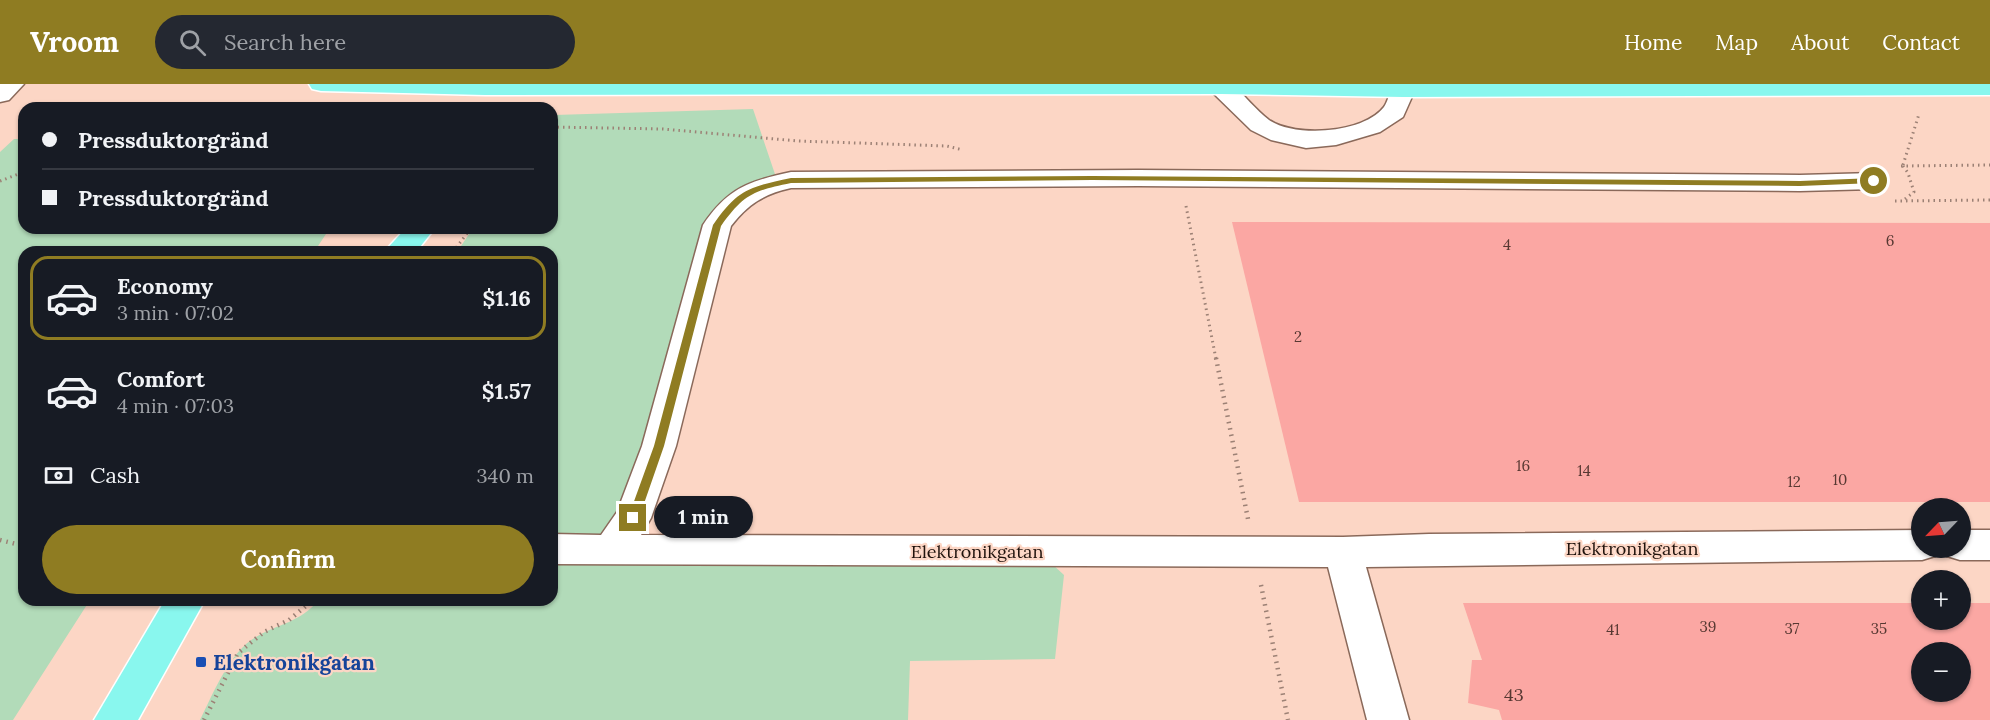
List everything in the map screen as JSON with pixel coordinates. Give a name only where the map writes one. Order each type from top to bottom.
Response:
[{"type":"main road","points":[[321,84],[458,93],[479,98],[569,86],[1990,88]]},
{"type":"main road","points":[[539,102],[569,86]]},
{"type":"main road","points":[[403,246],[417,234]]},
{"type":"main road","points":[[115,720],[182,606]]},
{"type":"street","points":[[0,95],[12,84]]},
{"type":"street","points":[[1221,87],[1260,125],[1280,135],[1306,140],[1336,137],[1371,126],[1394,112],[1401,87]]},
{"type":"street","points":[[611,550],[633,518],[659,446],[717,225],[734,202],[754,188],[791,180],[1126,178],[1800,183],[1874,181]]},
{"type":"street","name":"Elektronikgatan","points":[[558,549],[1343,552],[1911,545]]},
{"type":"street","points":[[1971,545],[1990,545]]},
{"type":"street","points":[[1343,552],[1388,720]]},
{"type":"path","points":[[1922,106],[1903,165],[1914,192],[1910,197],[1900,200],[1990,200]]},
{"type":"path","points":[[558,126],[663,129],[798,141],[947,146],[970,151]]},
{"type":"path","points":[[1903,165],[1990,165]]},
{"type":"path","points":[[0,181],[18,174]]},
{"type":"path","points":[[1186,204],[1288,720]]},
{"type":"path","points":[[0,540],[18,544]]},
{"type":"path","points":[[204,720],[238,653],[264,632],[306,606]]},
{"type":"green space","points":[[753,109],[778,183],[712,221],[623,549],[1039,552],[1064,575],[1055,659],[910,661],[908,720],[200,720],[223,674],[238,652],[256,637],[297,618],[314,606],[558,606],[558,246],[461,246],[469,234],[558,234],[558,115]]},
{"type":"green space","points":[[14,139],[18,139],[18,234],[326,234],[318,246],[18,246],[18,606],[86,606],[13,720],[0,720],[0,152]]},
{"type":"building","points":[[1232,222],[1990,223],[1990,502],[1971,502],[1971,498],[1911,498],[1911,502],[1299,502]]},
{"type":"building","points":[[1463,603],[1911,603],[1911,630],[1971,630],[1971,603],[1990,603],[1990,720],[1502,720],[1499,710],[1468,703],[1472,660],[1482,660]]},
{"type":"place","name":"Elektronikgatan","points":[[201,662]]},
{"type":"route","points":[[633,518],[659,446],[717,225],[734,202],[754,188],[791,180],[1092,178],[1800,183],[1874,181]]}]
